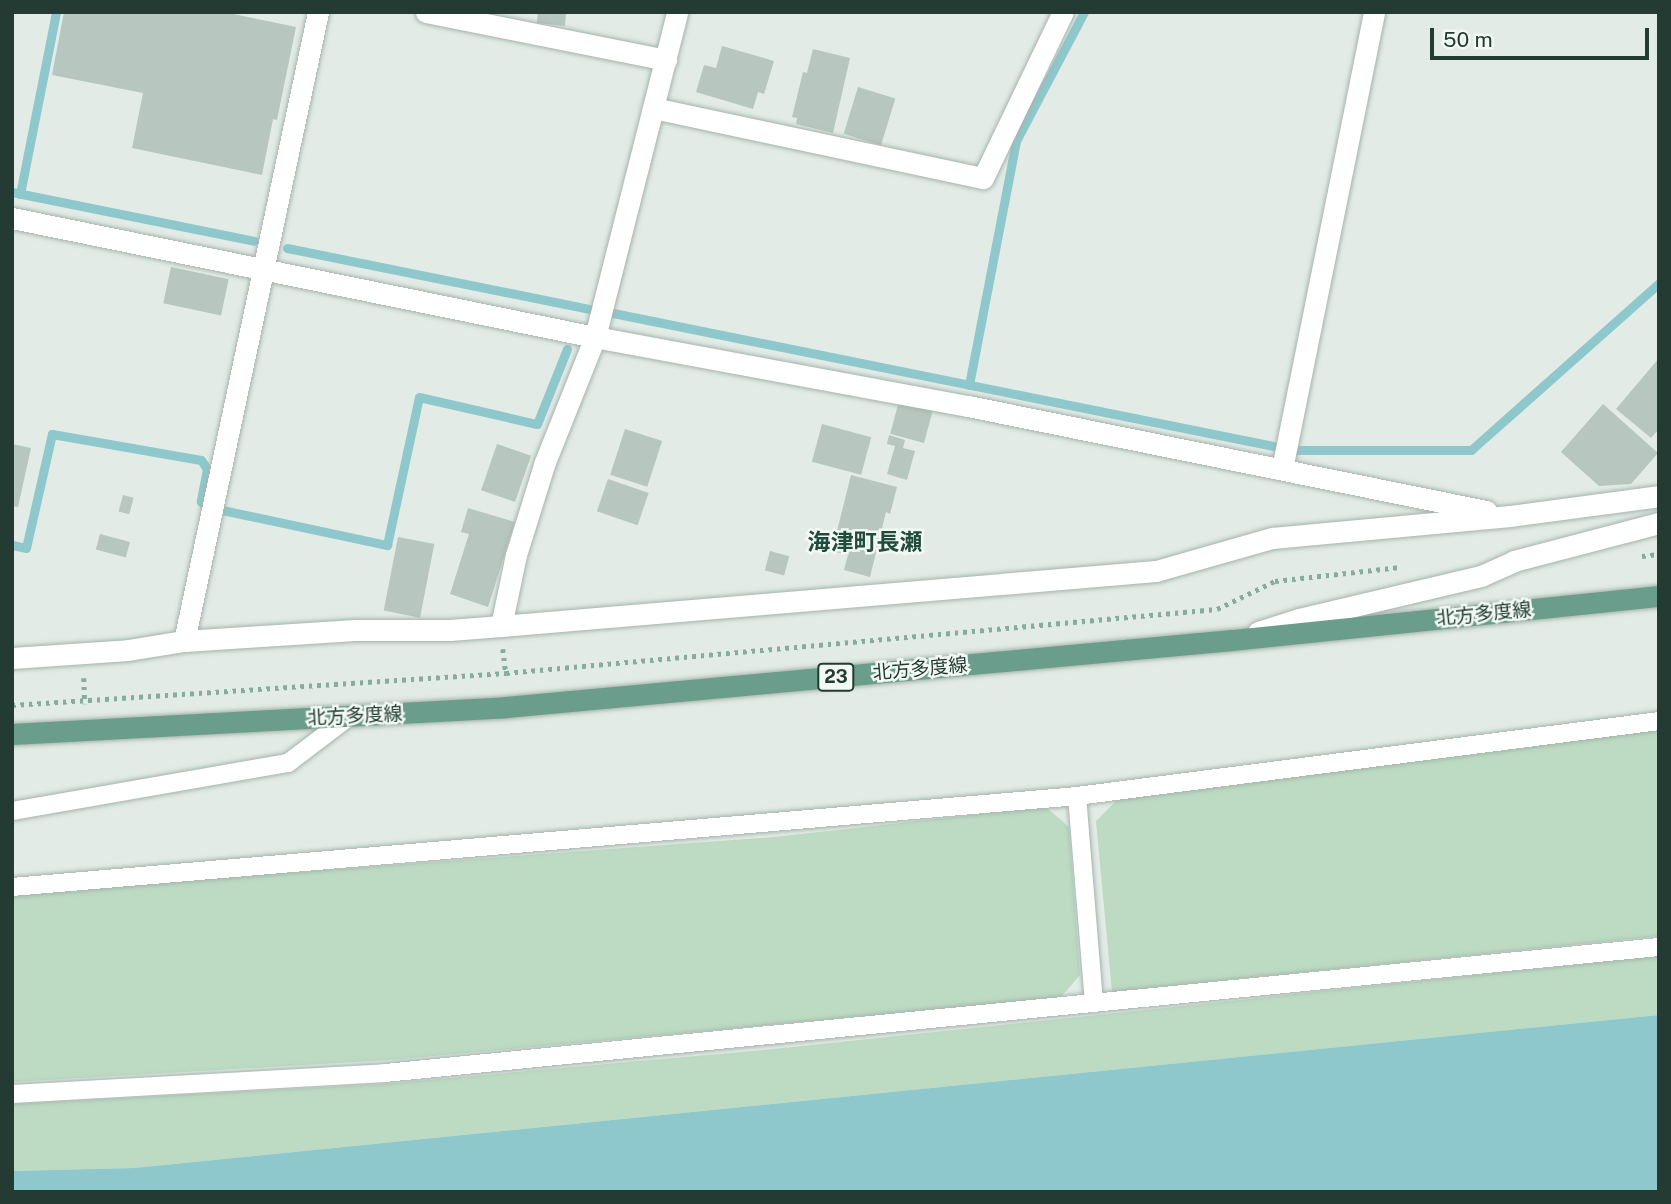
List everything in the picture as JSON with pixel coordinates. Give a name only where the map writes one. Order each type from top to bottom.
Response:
[{"type":"main road","name":"北方多度線","points":[[12,734],[506,707],[1232,640],[1659,596]]},
{"type":"street","points":[[184,642],[318,12]]},
{"type":"street","points":[[426,12],[666,60]]},
{"type":"street","points":[[500,626],[516,555],[545,462],[595,337],[677,12]]},
{"type":"street","points":[[653,108],[983,178],[1063,12]]},
{"type":"street","points":[[1282,469],[1374,12]]},
{"type":"street","points":[[12,218],[265,267],[595,337],[1282,469],[1510,516]]},
{"type":"street","points":[[12,658],[83,654],[184,642],[355,631],[450,630],[1156,571],[1272,538],[1510,516],[1659,496]]},
{"type":"street","points":[[1232,640],[1299,619],[1480,576],[1514,561],[1659,523]]},
{"type":"lane","points":[[12,811],[288,763],[350,716]]},
{"type":"lane","points":[[12,887],[1077,796],[1659,721]]},
{"type":"lane","points":[[1077,796],[1094,1003]]},
{"type":"lane","points":[[12,1094],[385,1073],[1659,947]]},
{"type":"path","points":[[1632,557],[1659,554]]},
{"type":"path","points":[[12,705],[506,673],[1217,609],[1275,582],[1413,565]]},
{"type":"path","points":[[500,626],[506,673],[506,707]]},
{"type":"path","points":[[83,654],[85,729]]},
{"type":"green space","points":[[1659,730],[1659,936],[1112,992],[1096,821],[1121,796]]},
{"type":"green space","points":[[1046,807],[1069,827],[1080,975],[1060,998],[391,1060],[12,1082],[12,893],[774,837]]},
{"type":"green space","points":[[1659,956],[1659,1015],[134,1168],[12,1171],[12,1104],[383,1084],[764,1050]]},
{"type":"water","points":[[1659,1015],[1659,1192],[12,1192],[12,1171],[134,1168]]},
{"type":"building","points":[[64,12],[224,12],[296,27],[277,120],[273,119],[262,175],[132,148],[143,93],[52,75]]},
{"type":"building","points":[[538,12],[566,12],[565,26],[537,23]]},
{"type":"building","points":[[722,46],[774,61],[764,94],[758,92],[753,109],[696,92],[704,65],[716,68]]},
{"type":"building","points":[[813,49],[850,58],[833,133],[796,124],[797,118],[792,117],[803,72],[807,73]]},
{"type":"building","points":[[858,87],[895,98],[881,145],[844,134]]},
{"type":"building","points":[[171,267],[229,279],[221,315],[163,303]]},
{"type":"building","points":[[1659,358],[1659,429],[1651,438],[1616,409]]},
{"type":"building","points":[[899,401],[933,410],[924,443],[890,434]]},
{"type":"building","points":[[1603,404],[1658,453],[1631,484],[1599,486],[1561,452]]},
{"type":"building","points":[[822,424],[871,437],[861,475],[812,462]]},
{"type":"building","points":[[625,429],[662,441],[647,487],[610,475]]},
{"type":"building","points":[[889,435],[905,440],[903,448],[915,451],[907,480],[887,474],[895,446],[887,444]]},
{"type":"building","points":[[12,444],[31,448],[18,507],[12,506]]},
{"type":"building","points":[[497,444],[531,456],[515,502],[481,490]]},
{"type":"building","points":[[851,475],[897,487],[890,514],[886,512],[870,577],[844,570],[848,555],[832,551]]},
{"type":"building","points":[[608,479],[649,493],[638,525],[597,511]]},
{"type":"building","points":[[123,495],[134,498],[129,514],[119,511]]},
{"type":"building","points":[[468,508],[515,522],[488,607],[450,594],[469,534],[461,532]]},
{"type":"building","points":[[100,534],[130,542],[126,557],[96,549]]},
{"type":"building","points":[[398,537],[434,544],[420,618],[384,611]]},
{"type":"building","points":[[770,551],[789,556],[784,575],[765,570]]},
{"type":"waterway","points":[[20,194],[56,12]]},
{"type":"waterway","points":[[969,385],[1016,141],[1084,12]]},
{"type":"waterway","points":[[12,192],[254,241]]},
{"type":"waterway","points":[[287,248],[590,309]]},
{"type":"waterway","points":[[1297,450],[1471,450],[1659,283]]},
{"type":"waterway","points":[[613,313],[1273,446]]},
{"type":"waterway","points":[[222,510],[387,545],[419,397],[537,424],[567,349]]},
{"type":"waterway","points":[[12,545],[26,548],[52,434],[201,460],[207,469],[201,501],[204,505]]},
{"type":"district","name":"海津町長瀬","points":[[865,542]]}]
